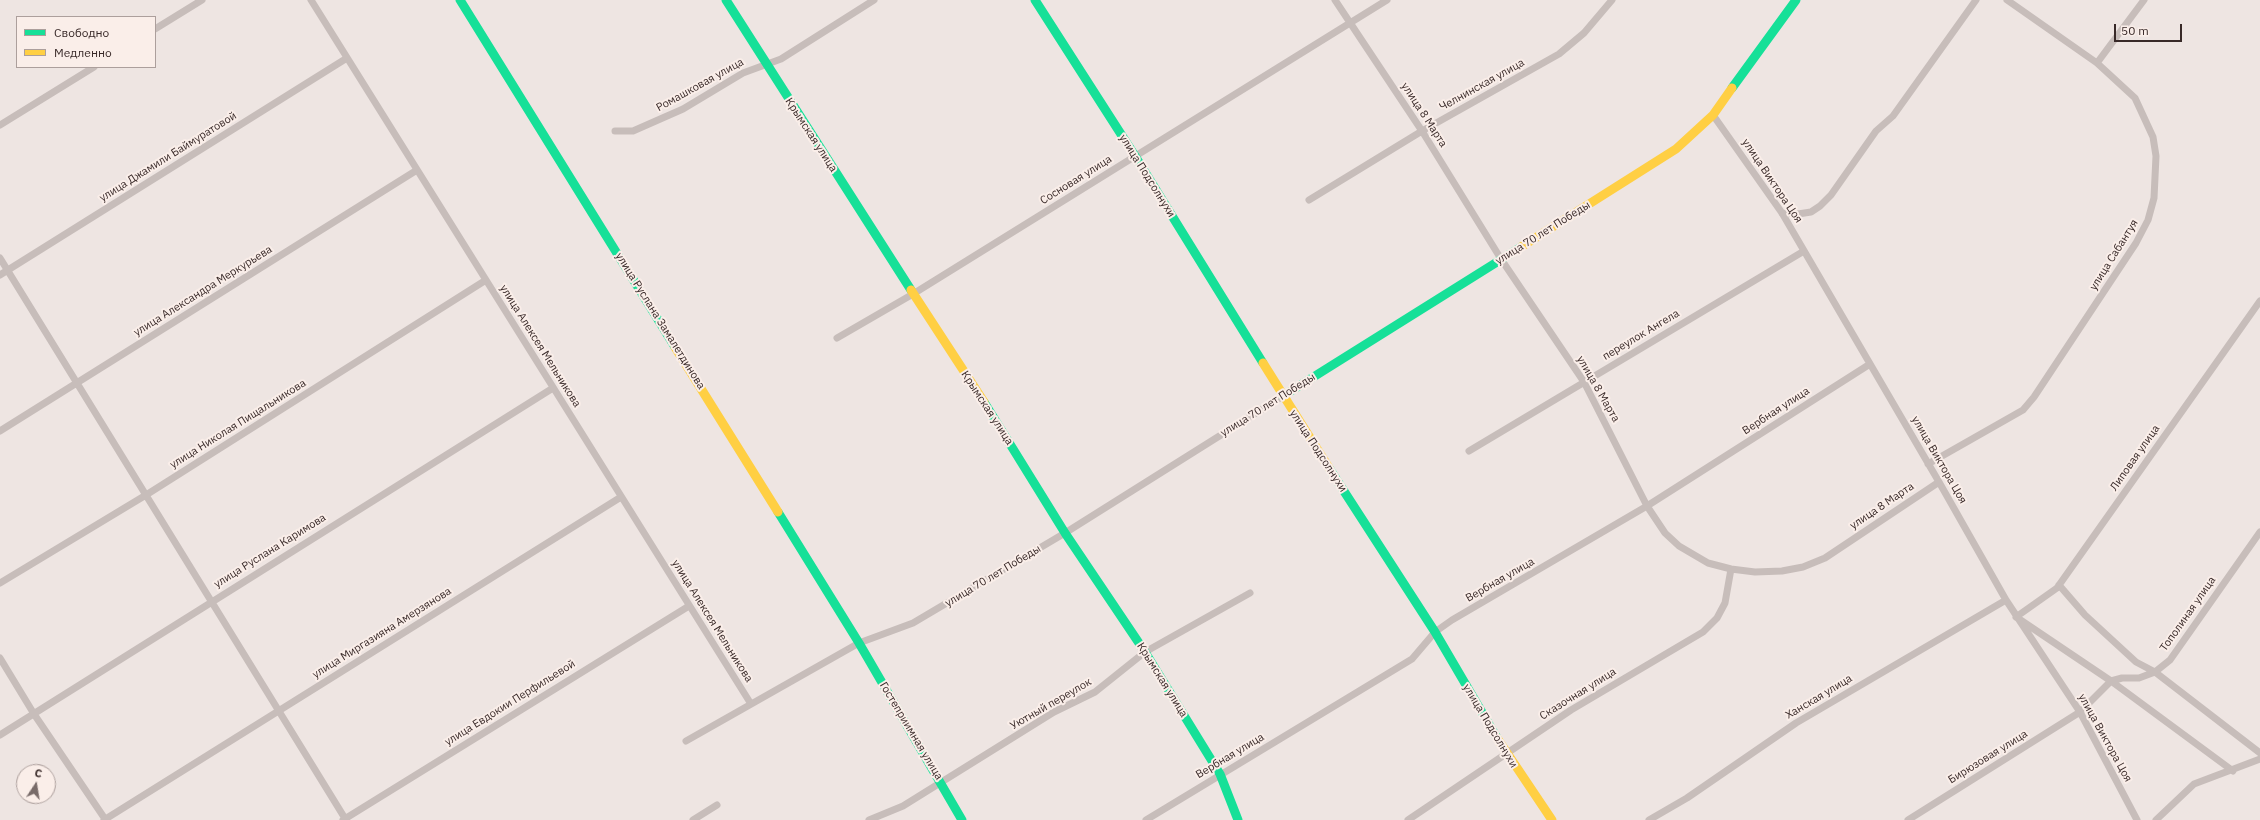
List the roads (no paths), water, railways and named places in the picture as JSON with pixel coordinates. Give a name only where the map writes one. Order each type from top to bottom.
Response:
[{"type":"street","points":[[156,28],[202,0]]},
{"type":"street","name":"улица Алексея Мельникова","points":[[311,0],[751,704]]},
{"type":"street","name":"улица Руслана Замалетдинова","points":[[460,0],[859,643]]},
{"type":"street","name":"Крымская улица","points":[[726,0],[765,64],[986,405],[1065,533],[1145,652],[1220,774],[1238,820]]},
{"type":"street","name":"Ромашковая улица","points":[[615,131],[633,131],[648,126],[683,109],[743,73],[781,59],[874,0]]},
{"type":"street","name":"улица Подсолнухи","points":[[1035,0],[1135,156],[1283,396],[1435,632],[1507,755],[1552,820]]},
{"type":"street","name":"улица 8 Марта","points":[[1335,0],[1422,131],[1501,259],[1584,382],[1647,506],[1665,533],[1679,546],[1708,564],[1731,569],[1755,572],[1782,571],[1803,567],[1825,558],[1939,482]]},
{"type":"street","name":"Сосновая улица","points":[[837,338],[913,294],[1387,0]]},
{"type":"street","name":"Челнинская улица","points":[[1309,200],[1422,131],[1559,54],[1584,33],[1612,0]]},
{"type":"street","name":"улица 70 лет Победы","points":[[686,741],[859,643],[913,622],[1065,533],[1676,149],[1713,115],[1796,0]]},
{"type":"street","points":[[1782,212],[1798,214],[1811,212],[1820,206],[1831,195],[1876,131],[1892,116],[1976,0]]},
{"type":"street","name":"улица Сабантуя","points":[[1928,464],[2023,410],[2034,398],[2123,262],[2148,220],[2154,198],[2156,156],[2153,137],[2135,98],[2097,64],[2007,0]]},
{"type":"street","points":[[2097,64],[2144,0]]},
{"type":"street","name":"улица Джамили Баймуратовой","points":[[0,275],[347,58]]},
{"type":"street","points":[[0,125],[92,68]]},
{"type":"street","name":"улица Виктора Цоя","points":[[1713,115],[1782,212],[2016,617],[2080,712],[2137,820]]},
{"type":"street","name":"улица Александра Меркурьева","points":[[0,431],[417,170]]},
{"type":"street","name":"переулок Ангела","points":[[1469,451],[1804,251]]},
{"type":"street","points":[[0,258],[345,819]]},
{"type":"street","name":"улица Николая Пищальникова","points":[[0,583],[146,495],[486,280]]},
{"type":"street","name":"Липовая улица","points":[[2016,617],[2059,585],[2260,300]]},
{"type":"street","name":"Вербная улица","points":[[1146,820],[1412,659],[1435,632],[1647,506],[1870,364]]},
{"type":"street","name":"улица Руслана Каримова","points":[[0,734],[553,388]]},
{"type":"street","name":"улица Миргазияна Амерзянова","points":[[104,820],[278,710],[622,497]]},
{"type":"street","name":"Тополиная улица","points":[[2111,681],[2122,678],[2139,678],[2155,672],[2170,660],[2260,532]]},
{"type":"street","name":"Сказочная улица","points":[[1408,820],[1507,755],[1522,742],[1571,710],[1703,632],[1717,618],[1725,603],[1731,569]]},
{"type":"street","points":[[2059,585],[2090,620],[2136,662],[2155,672],[2260,753]]},
{"type":"street","name":"Уютный переулок","points":[[869,820],[903,806],[1054,712],[1095,692],[1145,652],[1250,593]]},
{"type":"street","name":"Ханская улица","points":[[1649,820],[1688,798],[1796,723],[2006,600]]},
{"type":"street","name":"улица Евдокии Перфильевой","points":[[345,819],[689,606]]},
{"type":"street","points":[[2016,617],[2111,681],[2233,771]]},
{"type":"street","name":"Гостеприимная улица","points":[[859,643],[942,781],[962,820]]},
{"type":"street","points":[[0,658],[34,714],[104,820]]},
{"type":"street","points":[[2080,712],[2111,681]]},
{"type":"street","name":"Бирюзовая улица","points":[[1908,820],[2080,712]]},
{"type":"street","points":[[2156,820],[2194,784],[2233,771],[2260,759]]},
{"type":"street","points":[[693,820],[717,805]]}]
